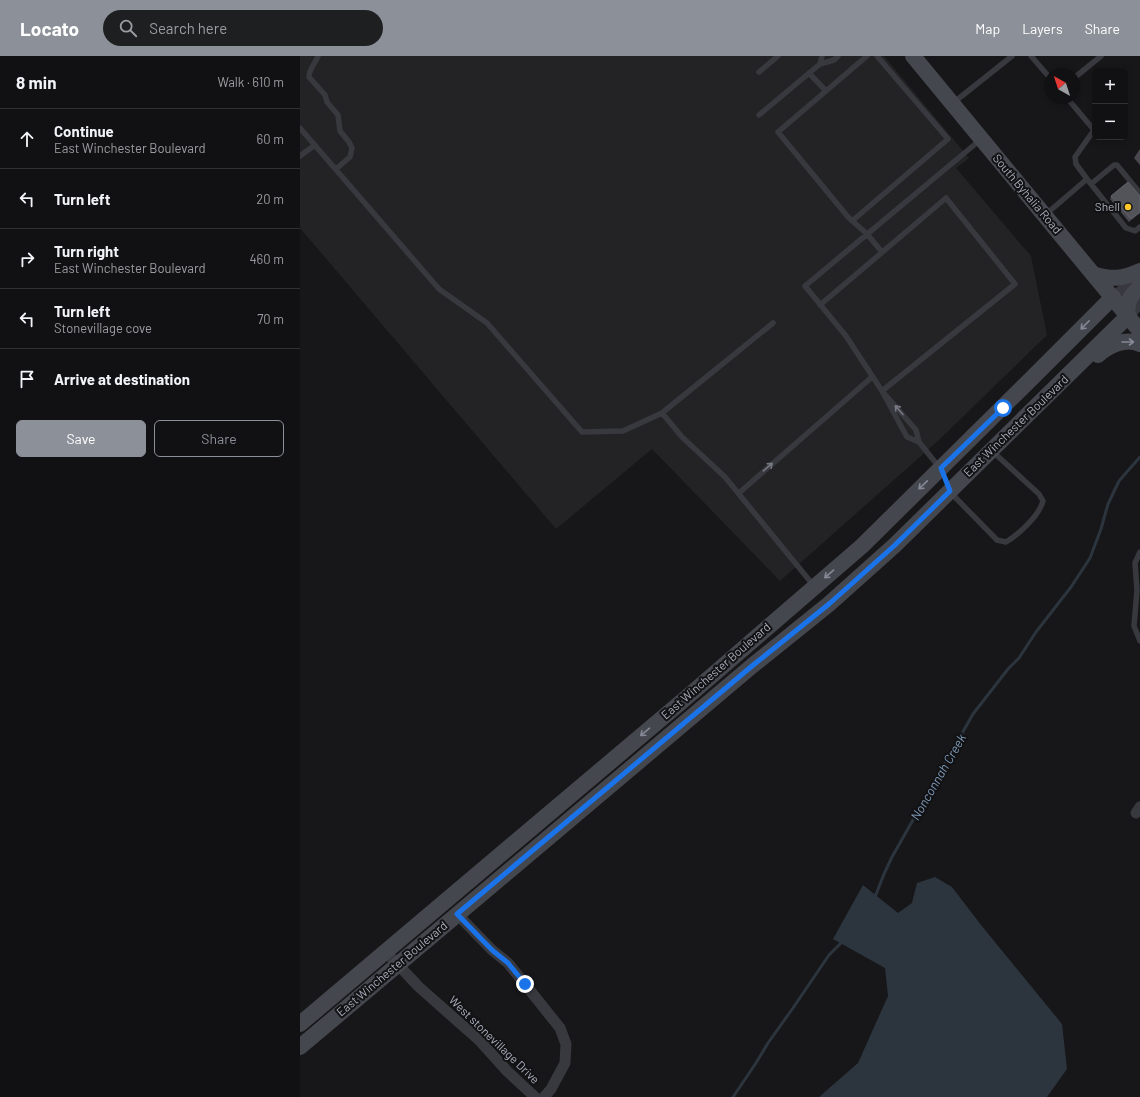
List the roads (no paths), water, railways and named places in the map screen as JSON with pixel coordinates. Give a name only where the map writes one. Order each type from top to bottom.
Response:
[{"type":"main road","name":"South Byhalia Road","points":[[913,56],[1140,331]]},
{"type":"main road","points":[[1093,274],[1104,278],[1114,279],[1124,278],[1140,271]]},
{"type":"main road","points":[[1128,316],[1126,308],[1128,301],[1131,295],[1140,287]]},
{"type":"main road","points":[[1011,433],[1025,411],[1041,392],[1113,320],[1116,314],[1116,304],[1112,297]]},
{"type":"main road","name":"East Winchester Boulevard","points":[[300,1024],[693,692],[862,546],[1112,297]]},
{"type":"main road","name":"East Winchester Boulevard","points":[[300,1048],[752,666],[829,604],[895,545],[1011,433],[1128,316]]},
{"type":"main road","points":[[1011,433],[1019,430],[1105,349],[1121,342],[1137,342],[1140,344]]},
{"type":"main road","points":[[941,468],[950,491]]},
{"type":"street","points":[[1112,297],[1140,276]]},
{"type":"street","points":[[1128,316],[1140,304]]},
{"type":"street","points":[[457,914],[492,950],[508,963],[560,1028],[566,1044],[565,1063],[551,1089],[544,1097]]},
{"type":"street","name":"West stonevillage Drive","points":[[385,952],[419,987],[480,1041],[507,1071],[535,1097]]},
{"type":"lane","points":[[318,56],[309,72],[309,77],[325,95],[327,102],[338,115],[340,131],[352,148],[350,157],[336,169]]},
{"type":"lane","points":[[759,72],[778,56]]},
{"type":"lane","points":[[820,64],[822,56]]},
{"type":"lane","points":[[758,115],[820,64],[834,60],[838,56]]},
{"type":"lane","points":[[867,56],[778,132],[852,221],[867,234],[882,252]]},
{"type":"lane","points":[[852,221],[948,139],[877,56]]},
{"type":"lane","points":[[953,104],[1012,56]]},
{"type":"lane","points":[[1031,56],[1044,71]]},
{"type":"lane","points":[[1080,73],[1101,56]]},
{"type":"lane","points":[[809,73],[826,91]]},
{"type":"lane","points":[[1072,104],[1094,130],[1074,157],[1076,164],[1126,228],[1135,231],[1140,227]]},
{"type":"lane","points":[[300,128],[439,289],[487,323],[582,432],[623,431],[662,412],[773,322]]},
{"type":"lane","points":[[941,468],[919,442],[916,430],[882,391],[846,336],[805,286],[981,139]]},
{"type":"lane","points":[[300,156],[315,145]]},
{"type":"lane","points":[[1044,215],[1114,165],[1118,165],[1140,193]]},
{"type":"lane","points":[[820,305],[946,198],[1015,284],[882,391]]},
{"type":"lane","points":[[739,493],[872,377]]},
{"type":"lane","points":[[882,391],[907,438],[919,442]]},
{"type":"lane","points":[[662,412],[682,437],[725,477],[739,493],[814,587]]},
{"type":"lane","points":[[950,491],[997,540],[1006,542],[1016,535],[1041,509],[1043,502],[1039,494],[992,451]]},
{"type":"lane","points":[[1140,552],[1135,563],[1137,590],[1134,626],[1140,641]]},
{"type":"waterway","name":"Nonconnah Creek","points":[[875,897],[892,857],[973,714],[1008,669],[1019,658],[1036,632],[1071,587],[1090,558],[1101,529],[1108,504],[1119,481],[1140,457]]},
{"type":"waterway","name":"Nonconnah Creek","points":[[733,1097],[768,1043],[829,955],[842,942]]},
{"type":"place","name":"Shell","points":[[1128,207]]}]
